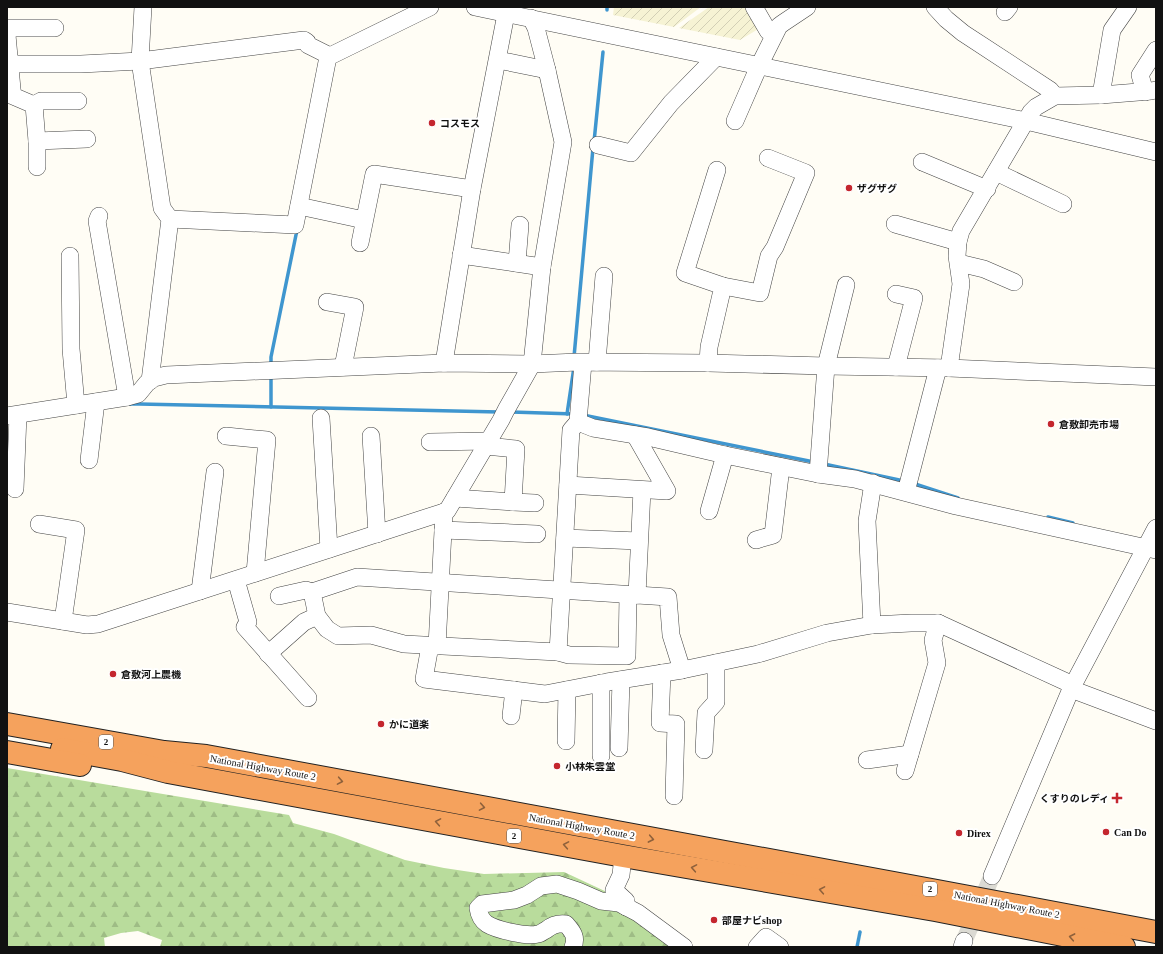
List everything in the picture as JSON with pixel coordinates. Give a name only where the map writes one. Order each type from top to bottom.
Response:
[{"type":"highway","points":[[7,711],[160,742],[206,756]]},
{"type":"highway","name":"National Highway Route 2","points":[[7,724],[164,752],[206,756],[1146,930]]},
{"type":"highway","name":"National Highway Route 2","points":[[7,739],[122,760],[168,772],[623,856],[860,897],[1124,947]]},
{"type":"highway","points":[[7,752],[123,772],[168,772]]},
{"type":"highway","points":[[725,852],[914,876],[1156,920]]},
{"type":"highway","points":[[860,897],[886,912],[933,923],[1055,947]]},
{"type":"street","points":[[142,7],[140,61],[162,208],[170,219],[150,381]]},
{"type":"street","points":[[328,57],[430,7]]},
{"type":"street","points":[[476,7],[505,10],[531,18],[1026,121],[1156,152]]},
{"type":"street","points":[[754,7],[768,31]]},
{"type":"street","points":[[735,121],[759,66],[779,26],[807,7]]},
{"type":"street","points":[[935,7],[946,19],[963,33],[1050,90],[1055,96]]},
{"type":"street","points":[[1101,95],[1112,30],[1128,7]]},
{"type":"street","points":[[444,363],[472,189],[505,10]]},
{"type":"street","points":[[7,612],[87,625],[98,624],[447,511],[488,443],[532,364],[542,267],[563,142],[554,97],[536,28],[531,18]]},
{"type":"street","points":[[7,28],[55,28]]},
{"type":"street","points":[[7,35],[8,64],[14,96],[34,105]]},
{"type":"street","points":[[8,64],[81,64],[140,61],[304,40],[307,42],[308,46],[326,54],[328,57]]},
{"type":"street","points":[[906,492],[944,368],[961,284],[957,256],[958,242],[961,231],[987,190],[1031,112],[1036,107],[1055,96],[1101,95],[1151,91],[1140,75],[1156,50]]},
{"type":"street","points":[[170,219],[295,225],[328,57]]},
{"type":"street","points":[[598,145],[631,153],[671,103],[716,57]]},
{"type":"street","points":[[503,61],[547,70]]},
{"type":"street","points":[[34,105],[41,101],[78,101]]},
{"type":"street","points":[[34,105],[37,141],[37,167]]},
{"type":"street","points":[[37,141],[88,139]]},
{"type":"street","points":[[717,170],[685,273],[723,286],[760,293],[769,256],[776,247],[806,173],[768,158]]},
{"type":"street","points":[[922,162],[987,190]]},
{"type":"street","points":[[996,172],[1063,204]]},
{"type":"street","points":[[360,243],[374,174],[472,189]]},
{"type":"street","points":[[299,206],[364,220]]},
{"type":"street","points":[[99,216],[97,221],[126,397]]},
{"type":"street","points":[[895,224],[958,242]]},
{"type":"street","points":[[517,263],[520,225]]},
{"type":"street","points":[[461,254],[542,267]]},
{"type":"street","points":[[70,256],[71,349],[76,405]]},
{"type":"street","points":[[959,263],[984,269],[1014,282]]},
{"type":"street","points":[[558,652],[571,430],[578,422],[582,363],[604,276]]},
{"type":"street","points":[[818,474],[826,366],[846,285]]},
{"type":"street","points":[[708,362],[708,347],[723,286]]},
{"type":"street","points":[[896,294],[914,298],[896,367]]},
{"type":"street","points":[[327,302],[355,307],[343,367]]},
{"type":"street","points":[[15,489],[10,413],[126,397],[138,394],[147,383],[154,378],[166,375],[444,363],[532,364],[708,362],[944,368],[1156,377]]},
{"type":"street","points":[[89,460],[96,402]]},
{"type":"street","points":[[321,418],[329,549]]},
{"type":"street","points":[[578,422],[593,428],[635,435],[725,456],[818,474],[855,479],[956,506],[1151,542],[1072,687],[992,876]]},
{"type":"street","points":[[568,484],[666,491],[635,435]]},
{"type":"street","points":[[226,436],[267,440],[255,573]]},
{"type":"street","points":[[371,436],[377,534]]},
{"type":"street","points":[[430,442],[488,443],[516,449],[513,502]]},
{"type":"street","points":[[708,511],[725,456]]},
{"type":"street","points":[[756,540],[773,535],[781,467]]},
{"type":"street","points":[[200,591],[214,472]]},
{"type":"street","points":[[872,625],[867,521],[873,483]]},
{"type":"street","points":[[312,592],[317,616],[327,629],[338,636],[371,634],[404,644],[627,656],[632,595],[639,541],[642,490]]},
{"type":"street","points":[[455,498],[535,503]]},
{"type":"street","points":[[444,512],[440,583],[434,646],[424,678],[546,694],[601,683],[682,670],[758,654],[827,633],[872,625],[938,623],[1072,687],[1156,721]]},
{"type":"street","points":[[39,524],[76,530],[63,621]]},
{"type":"street","points":[[443,530],[537,534]]},
{"type":"street","points":[[565,538],[639,541]]},
{"type":"street","points":[[279,596],[306,590],[312,592],[357,578],[668,597],[671,635],[682,670]]},
{"type":"street","points":[[236,580],[248,622],[245,627],[308,698]]},
{"type":"street","points":[[268,654],[304,622],[317,616]]},
{"type":"street","points":[[905,771],[937,663],[933,640],[938,623]]},
{"type":"street","points":[[704,750],[706,713],[716,702],[716,663]]},
{"type":"street","points":[[662,673],[660,723],[676,724],[674,796]]},
{"type":"street","points":[[619,748],[621,680]]},
{"type":"street","points":[[601,683],[601,756]]},
{"type":"street","points":[[511,716],[514,690]]},
{"type":"street","points":[[566,741],[567,690]]},
{"type":"street","points":[[867,760],[910,754]]},
{"type":"street","points":[[623,856],[621,875],[614,890],[626,901],[626,907]]},
{"type":"street","points":[[573,947],[575,938],[572,931],[566,924],[558,923],[549,927],[540,934],[528,936],[486,924],[480,916],[478,908],[482,904],[514,900],[527,895],[541,886],[557,884],[601,901],[619,903],[638,913],[684,947]]},
{"type":"street","points":[[757,947],[766,937],[780,947]]},
{"type":"shaded area","points":[[614,7],[701,7],[674,27],[613,15]]},
{"type":"shaded area","points":[[709,7],[752,7],[760,28],[740,40],[679,28]]},
{"type":"green space","points":[[7,768],[289,815],[293,823],[334,834],[405,860],[444,868],[484,874],[564,872],[609,893],[669,947],[160,947],[162,940],[138,931],[121,933],[104,938],[105,947],[7,947]]},
{"type":"waterway","points":[[594,142],[603,52]]},
{"type":"waterway","points":[[574,357],[593,148]]},
{"type":"waterway","points":[[271,365],[271,357],[297,230]]},
{"type":"waterway","points":[[567,414],[574,367]]},
{"type":"waterway","points":[[271,375],[271,407]]},
{"type":"waterway","points":[[129,404],[499,412]]},
{"type":"waterway","points":[[511,412],[575,414]]},
{"type":"waterway","points":[[583,415],[814,462]]},
{"type":"waterway","points":[[824,464],[904,481]]},
{"type":"waterway","points":[[912,483],[958,498]]},
{"type":"waterway","points":[[1048,517],[1073,523]]},
{"type":"waterway","points":[[857,947],[860,932]]},
{"type":"tunnel","points":[[964,941],[992,876]]},
{"type":"place","name":"コスモス","points":[[432,123]]},
{"type":"place","name":"ザグザグ","points":[[849,188]]},
{"type":"place","name":"倉敷卸売市場","points":[[1051,424]]},
{"type":"place","name":"倉敷河上農機","points":[[113,674]]},
{"type":"place","name":"かに道楽","points":[[381,724]]},
{"type":"place","name":"小林朱雲堂","points":[[557,766]]},
{"type":"place","name":"くすりのレディ","points":[[1117,798]]},
{"type":"place","name":"Can Do","points":[[1106,832]]},
{"type":"place","name":"Direx","points":[[959,833]]},
{"type":"place","name":"部屋ナビshop","points":[[714,920]]}]
